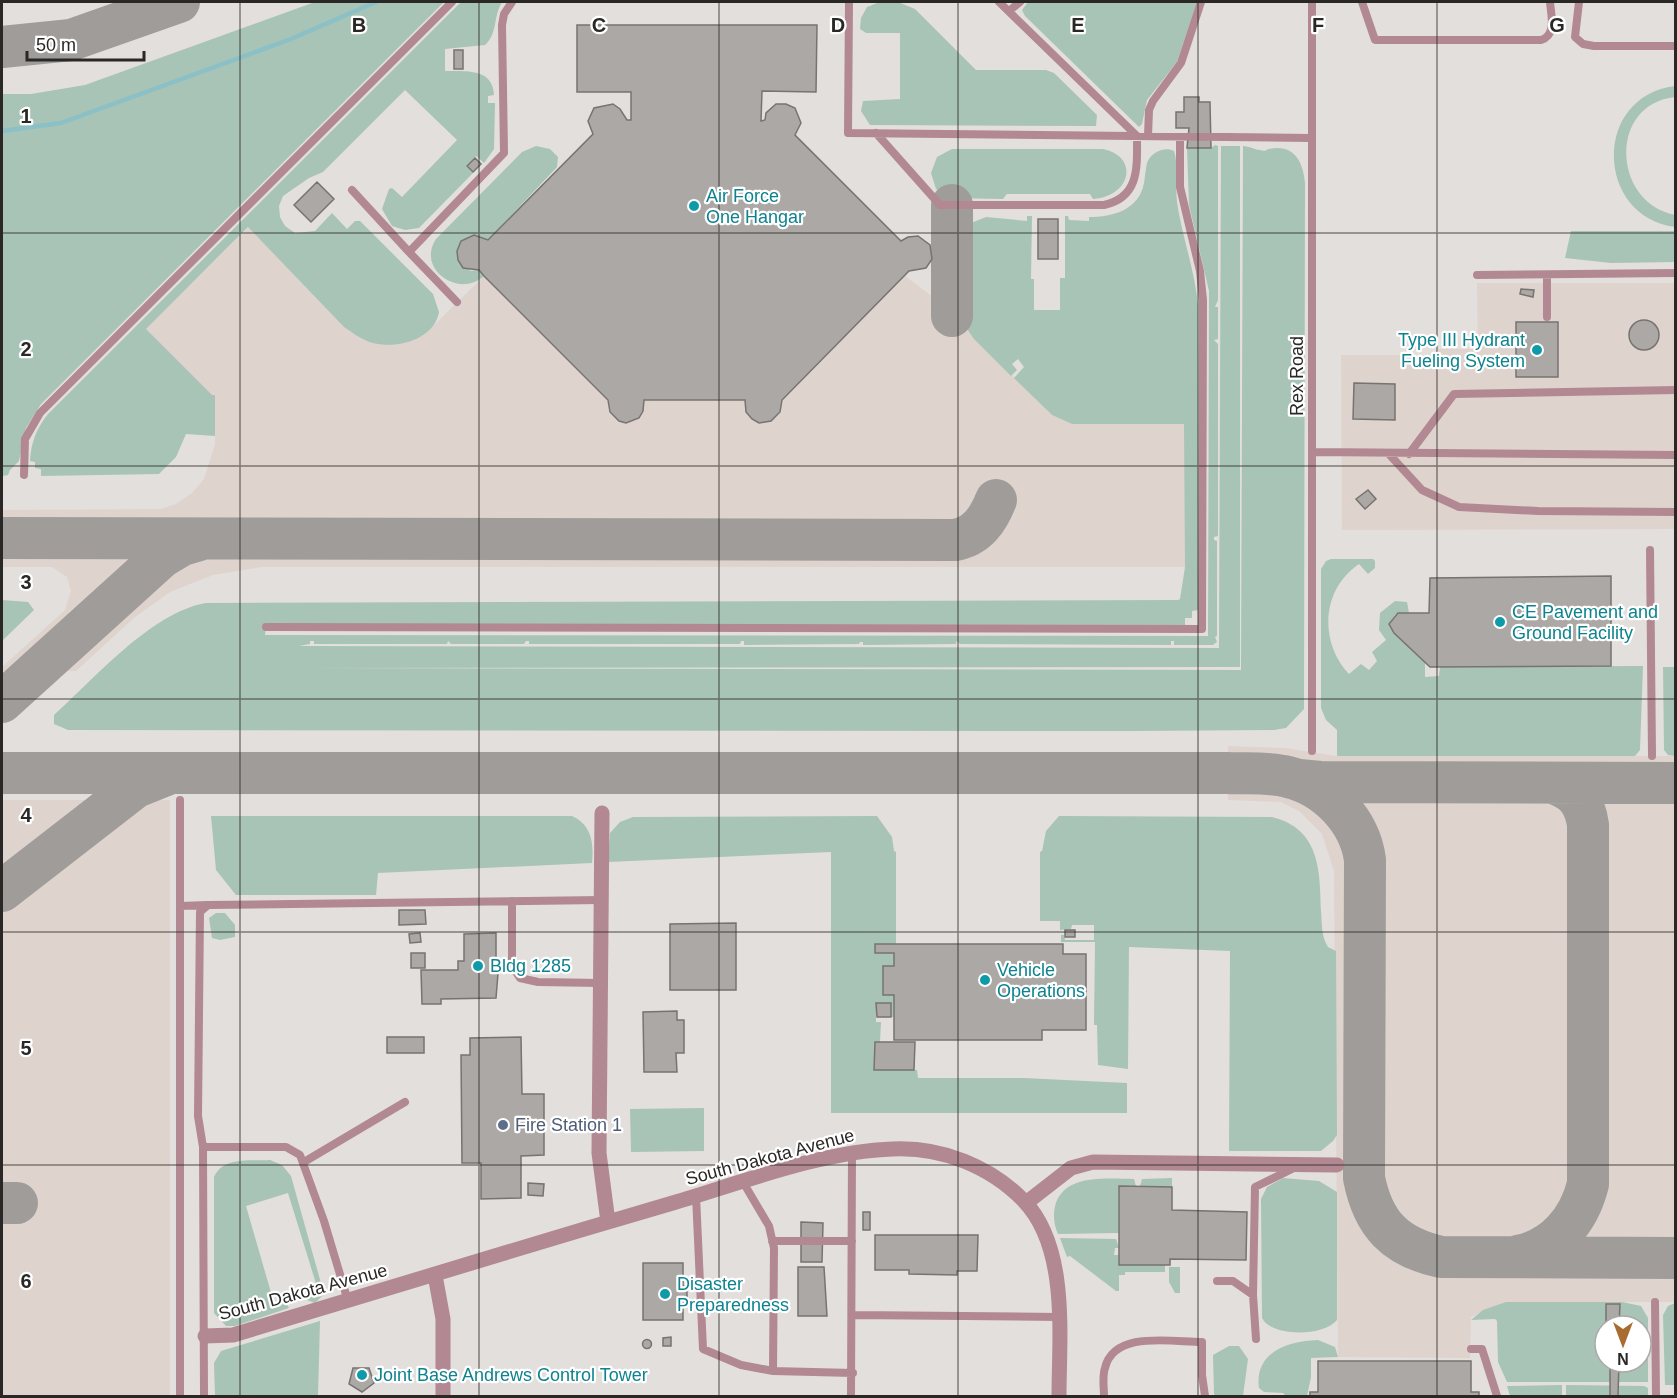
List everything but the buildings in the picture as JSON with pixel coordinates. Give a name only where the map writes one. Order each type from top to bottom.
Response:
[{"type":"street","points":[[602,813],[599,1153],[608,1222]]},
{"type":"street","name":"South Dakota Avenue","points":[[205,1336],[233,1335],[743,1182],[852,1153],[895,1148],[940,1153],[977,1166],[992,1174],[1026,1203],[1045,1236],[1055,1266],[1059,1317],[1059,1396]]},
{"type":"street","points":[[1026,1203],[1065,1172],[1086,1162],[1337,1165]]},
{"type":"street","points":[[435,1275],[443,1319],[444,1396]]},
{"type":"lane","points":[[24,475],[26,440],[40,413],[452,2]]},
{"type":"lane","points":[[409,252],[504,153],[502,25],[504,14],[512,2]]},
{"type":"lane","points":[[849,2],[848,133],[1311,138]]},
{"type":"lane","points":[[876,133],[940,205],[1114,202],[1124,196],[1135,181],[1137,136],[999,2]]},
{"type":"lane","points":[[1009,11],[1020,2]]},
{"type":"lane","points":[[1148,136],[1149,110],[1181,63],[1201,2]]},
{"type":"lane","name":"Rex Road","points":[[1312,2],[1312,751]]},
{"type":"lane","points":[[1362,2],[1375,40],[1541,40],[1548,38],[1552,32],[1550,2]]},
{"type":"lane","points":[[1579,2],[1575,37],[1583,44],[1676,46]]},
{"type":"lane","points":[[266,627],[1202,629],[1203,300],[1200,271],[1180,187],[1180,138]]},
{"type":"lane","points":[[352,189],[457,302]]},
{"type":"lane","points":[[1477,275],[1676,273]]},
{"type":"lane","points":[[1547,275],[1547,317]]},
{"type":"lane","points":[[1408,454],[1455,394],[1676,390]]},
{"type":"lane","points":[[1312,453],[1676,455]]},
{"type":"lane","points":[[1389,453],[1422,490],[1459,507],[1538,511],[1676,512]]},
{"type":"lane","points":[[1650,550],[1652,756]]},
{"type":"lane","points":[[180,800],[180,1396]]},
{"type":"lane","points":[[180,906],[600,900]]},
{"type":"lane","points":[[512,901],[512,966],[520,978],[538,982],[600,983]]},
{"type":"lane","points":[[204,1396],[203,1147],[198,1116],[200,912],[208,905]]},
{"type":"lane","points":[[304,1161],[405,1102]]},
{"type":"lane","points":[[203,1147],[286,1147],[293,1150],[304,1161],[348,1301]]},
{"type":"lane","points":[[851,1396],[853,1373],[852,1153]]},
{"type":"lane","points":[[1256,1339],[1253,1296],[1256,1187],[1301,1165]]},
{"type":"lane","points":[[743,1182],[769,1226],[772,1241],[773,1371]]},
{"type":"lane","points":[[696,1196],[703,1348],[741,1365],[773,1371],[853,1373]]},
{"type":"lane","points":[[772,1241],[852,1241]]},
{"type":"lane","points":[[1217,1281],[1233,1281],[1253,1296]]},
{"type":"lane","points":[[1655,1302],[1656,1396]]},
{"type":"lane","points":[[853,1315],[1059,1317]]},
{"type":"lane","points":[[1104,1396],[1104,1370],[1117,1348],[1129,1343],[1202,1342],[1202,1375],[1206,1396]]},
{"type":"lane","points":[[1471,1349],[1482,1348],[1497,1396]]},
{"type":"shaded area","points":[[249,227],[344,327],[423,336],[484,276],[608,400],[612,416],[622,422],[639,418],[643,411],[644,400],[745,400],[746,412],[752,419],[759,423],[771,421],[780,412],[782,400],[905,276],[933,297],[1052,415],[1072,424],[1185,424],[1185,567],[262,567],[213,575],[170,592],[134,618],[76,671],[2,671],[2,667],[65,610],[71,591],[67,577],[52,567],[2,567],[2,510],[161,509],[176,504],[192,493],[204,479],[215,444],[215,395],[212,396],[146,329]]},
{"type":"shaded area","points":[[1477,283],[1675,283],[1675,529],[1342,530],[1341,355],[1438,355],[1438,349],[1478,349]]},
{"type":"shaded area","points":[[1228,746],[1285,748],[1336,756],[1675,756],[1675,1302],[1506,1302],[1471,1317],[1470,1358],[1338,1357],[1334,871],[1322,834],[1299,811],[1281,802],[1228,800]]},
{"type":"shaded area","points":[[2,800],[170,800],[170,1396],[2,1396]]},
{"type":"green space","points":[[315,2],[444,2],[41,404],[26,428],[19,461],[8,475],[2,476],[2,94],[31,94],[85,85]]},
{"type":"green space","points":[[461,2],[502,2],[494,30],[485,45],[445,49],[445,71],[477,73],[489,80],[492,86],[494,95],[488,96],[488,103],[495,103],[494,149],[484,163],[476,156],[466,166],[473,173],[419,228],[405,230],[392,226],[382,209],[389,189],[392,188],[402,197],[457,140],[405,90],[323,172],[309,178],[283,196],[279,206],[280,217],[285,226],[295,233],[315,231],[332,213],[347,229],[355,221],[360,221],[433,294],[439,312],[430,330],[413,340],[393,345],[373,343],[361,338],[344,327],[248,227],[146,329],[212,395],[215,395],[215,436],[186,434],[176,457],[159,474],[41,476],[41,469],[35,468],[35,462],[30,461],[37,431],[48,414]]},
{"type":"green space","points":[[880,2],[898,2],[915,9],[976,70],[1046,70],[1054,73],[1097,115],[1096,126],[870,125],[861,111],[863,101],[900,99],[900,33],[866,33],[860,29],[861,18],[867,7]]},
{"type":"green space","points":[[1028,2],[1197,2],[1177,62],[1147,100],[1142,124],[1139,127],[1025,16],[1022,10]]},
{"type":"green space","points":[[1675,86],[1675,97],[1653,104],[1638,117],[1629,134],[1626,154],[1630,174],[1639,192],[1654,207],[1675,215],[1675,227],[1649,218],[1630,202],[1618,181],[1614,156],[1617,132],[1629,111],[1648,95]]},
{"type":"green space","points":[[536,146],[550,149],[558,157],[557,167],[488,240],[474,235],[461,241],[457,251],[460,264],[471,271],[479,270],[484,276],[474,282],[463,284],[443,277],[436,270],[432,261],[431,250],[436,239],[522,152]]},
{"type":"green space","points":[[1218,146],[1218,300],[1215,307],[1218,307],[1218,339],[1214,340],[1218,344],[1218,536],[1214,537],[1217,541],[1217,636],[1215,637],[1217,642],[1213,645],[1174,645],[1174,641],[1171,641],[1171,645],[960,644],[956,641],[956,644],[863,645],[863,642],[860,642],[859,644],[744,645],[744,641],[740,644],[529,644],[529,641],[526,641],[524,644],[451,644],[448,641],[447,644],[314,644],[314,641],[310,641],[310,644],[299,646],[1219,648],[1221,146],[1240,146],[1240,667],[300,668],[1241,670],[1243,146],[1264,151],[1278,148],[1285,149],[1296,156],[1302,168],[1305,183],[1304,709],[1286,728],[1133,731],[68,730],[54,724],[54,715],[125,648],[165,619],[206,603],[1180,599],[1185,567],[1184,424],[1072,424],[1052,415],[1014,378],[1024,367],[1018,359],[1012,364],[1017,370],[1011,376],[974,339],[964,325],[963,241],[971,223],[986,217],[1027,221],[1027,216],[1032,216],[1031,279],[1034,279],[1034,310],[1060,310],[1060,278],[1065,278],[1065,216],[1068,216],[1069,220],[1089,221],[1089,217],[1116,213],[1131,206],[1141,192],[1149,159],[1155,153],[1167,149],[1174,151],[1177,170],[1177,202],[1198,306],[1198,610],[1192,611],[1192,618],[1185,618],[1185,625],[266,624],[265,635],[1208,636],[1209,291],[1189,205],[1187,148],[1211,148]]},
{"type":"green space","points":[[952,149],[1103,149],[1115,153],[1122,159],[1126,167],[1126,175],[1123,184],[1116,191],[1093,199],[1090,194],[1007,194],[1003,199],[950,198],[936,189],[931,173],[937,157]]},
{"type":"green space","points":[[1571,231],[1675,231],[1675,262],[1611,263],[1565,258]]},
{"type":"green space","points":[[1373,559],[1375,561],[1375,568],[1368,574],[1359,564],[1346,575],[1331,602],[1328,617],[1329,632],[1339,661],[1349,674],[1361,664],[1369,670],[1377,661],[1372,652],[1386,640],[1379,630],[1380,613],[1395,601],[1407,602],[1409,613],[1395,615],[1389,624],[1394,633],[1425,662],[1425,677],[1439,676],[1440,667],[1643,666],[1640,750],[1635,756],[1337,756],[1337,730],[1326,720],[1321,708],[1321,569],[1326,561]]},
{"type":"green space","points":[[2,600],[28,602],[34,610],[2,641]]},
{"type":"green space","points":[[1663,667],[1675,667],[1675,756],[1668,755],[1664,750]]},
{"type":"green space","points":[[211,816],[572,816],[584,824],[588,830],[593,849],[592,863],[378,873],[376,895],[236,895],[216,870]]},
{"type":"green space","points":[[877,816],[892,837],[896,852],[896,944],[875,944],[875,953],[894,953],[894,966],[883,966],[894,995],[894,1017],[891,1017],[891,1003],[876,1003],[876,1022],[881,1022],[880,1042],[875,1042],[874,1070],[917,1070],[918,1078],[1024,1078],[1127,1083],[1127,1113],[831,1113],[831,852],[608,862],[610,833],[620,822],[633,817]]},
{"type":"green space","points":[[1059,816],[1272,817],[1300,831],[1308,841],[1318,866],[1324,938],[1328,947],[1336,951],[1337,1135],[1321,1151],[1229,1151],[1230,951],[1129,947],[1128,1069],[1098,1065],[1097,1025],[1094,1025],[1095,942],[1061,942],[1061,935],[1064,935],[1065,940],[1094,940],[1094,925],[1072,925],[1071,929],[1060,930],[1060,921],[1040,921],[1040,852],[1046,831]]},
{"type":"green space","points":[[216,913],[225,913],[235,925],[235,937],[220,940],[212,938],[209,918]]},
{"type":"green space","points":[[704,1108],[704,1151],[631,1152],[630,1109]]},
{"type":"green space","points":[[246,1160],[270,1160],[282,1165],[291,1176],[324,1294],[315,1303],[307,1300],[307,1294],[318,1290],[288,1193],[246,1206],[274,1303],[286,1302],[289,1308],[235,1326],[226,1326],[214,1313],[214,1177],[218,1170],[231,1163]]},
{"type":"green space","points":[[1172,1178],[1172,1187],[1140,1186],[1142,1179]]},
{"type":"green space","points":[[1283,1178],[1319,1181],[1337,1192],[1337,1320],[1331,1325],[1311,1332],[1287,1332],[1276,1329],[1262,1318],[1261,1199],[1267,1187]]},
{"type":"green space","points":[[1134,1179],[1136,1186],[1119,1186],[1119,1233],[1058,1234],[1054,1220],[1055,1206],[1060,1195],[1067,1188],[1088,1180]]},
{"type":"green space","points":[[1060,1238],[1116,1239],[1119,1248],[1115,1248],[1114,1255],[1119,1255],[1119,1265],[1165,1265],[1165,1272],[1125,1272],[1125,1275],[1119,1275],[1119,1291],[1116,1291],[1070,1256],[1067,1257]]},
{"type":"green space","points":[[1169,1267],[1180,1267],[1180,1293],[1175,1293],[1169,1282]]},
{"type":"green space","points":[[1506,1302],[1622,1302],[1641,1306],[1646,1314],[1593,1314],[1593,1374],[1648,1374],[1648,1382],[1507,1382],[1498,1362],[1497,1321],[1495,1319],[1471,1320],[1483,1310]]},
{"type":"green space","points":[[1675,1303],[1675,1385],[1665,1385],[1663,1315],[1668,1306]]},
{"type":"green space","points":[[320,1321],[318,1396],[215,1396],[214,1363],[221,1351]]},
{"type":"green space","points":[[1318,1340],[1335,1347],[1338,1357],[1311,1358],[1311,1377],[1307,1396],[1286,1396],[1283,1393],[1264,1392],[1259,1388],[1262,1365],[1275,1351],[1295,1343]]},
{"type":"green space","points":[[1229,1346],[1239,1346],[1248,1359],[1243,1396],[1216,1396],[1214,1394],[1213,1355]]},
{"type":"green space","points":[[1562,1385],[1562,1396],[1510,1396],[1507,1386]]},
{"type":"green space","points":[[1566,1385],[1644,1386],[1648,1388],[1648,1396],[1566,1396]]},
{"type":"waterway","points":[[2,131],[61,123],[291,39],[376,2]]},
{"type":"taxiway","points":[[2,47],[71,40],[179,2]]},
{"type":"taxiway","points":[[952,205],[952,316]]},
{"type":"taxiway","points":[[2,538],[955,540],[976,531],[996,500]]},
{"type":"taxiway","points":[[2,702],[162,557],[182,545],[199,540]]},
{"type":"taxiway","points":[[2,773],[1228,773],[1288,777],[1316,788],[1339,807],[1356,832],[1365,860],[1364,1178],[1373,1208],[1380,1221],[1399,1240],[1425,1253],[1441,1257],[1676,1258]]},
{"type":"taxiway","points":[[2,891],[136,787],[166,775]]},
{"type":"taxiway","points":[[1299,780],[1320,782],[1676,783]]},
{"type":"taxiway","points":[[1518,1256],[1543,1247],[1564,1231],[1572,1221],[1588,1184],[1588,825],[1584,810],[1577,798],[1566,789],[1552,783]]},
{"type":"taxiway","points":[[2,1203],[17,1203]]},
{"type":"place","name":"Air Force One Hangar","points":[[694,206]]},
{"type":"place","name":"Type III Hydrant Fueling System","points":[[1537,350]]},
{"type":"place","name":"CE Pavement and Ground Facility","points":[[1500,622]]},
{"type":"place","name":"Bldg 1285","points":[[478,966]]},
{"type":"place","name":"Vehicle Operations","points":[[985,980]]},
{"type":"place","name":"Fire Station 1","points":[[503,1125]]},
{"type":"place","name":"Disaster Preparedness","points":[[665,1294]]},
{"type":"place","name":"Joint Base Andrews Control Tower","points":[[362,1375]]}]
